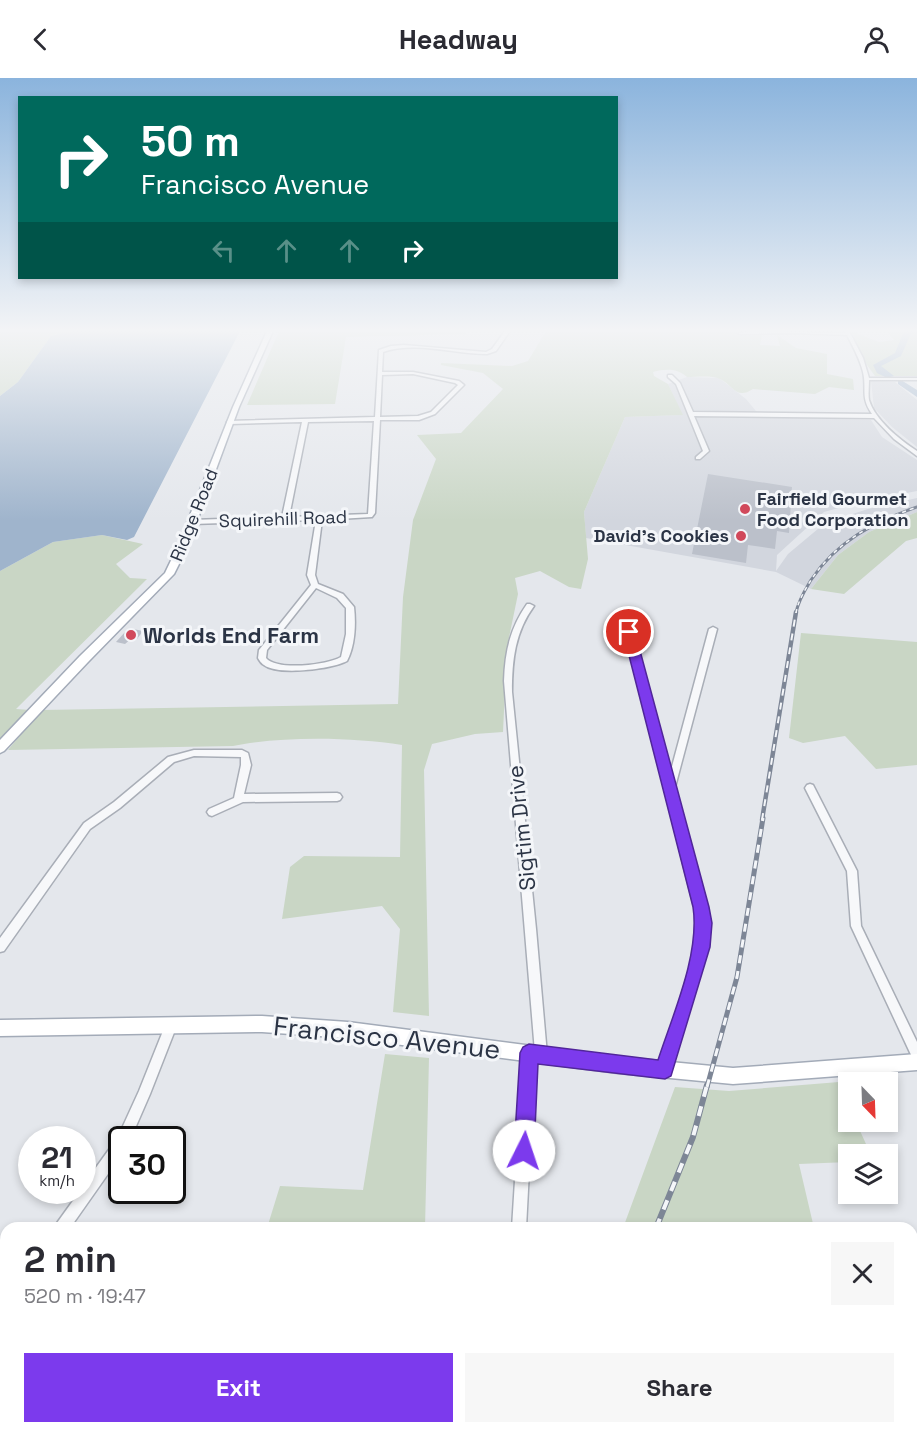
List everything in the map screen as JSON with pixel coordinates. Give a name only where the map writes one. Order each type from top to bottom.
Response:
[{"type":"main road","name":"Ridge Road","points":[[0,748],[84,659],[160,585],[179,557],[242,394]]},
{"type":"main road","name":"Francisco Avenue","points":[[0,1028],[262,1024],[348,1030],[665,1070],[733,1076],[917,1062]]},
{"type":"street","points":[[377,419],[379,394]]},
{"type":"street","points":[[230,422],[427,416],[435,412],[452,394]]},
{"type":"street","points":[[682,394],[706,451],[698,458]]},
{"type":"street","points":[[868,394],[868,402],[876,416],[897,439],[917,454]]},
{"type":"street","points":[[690,414],[876,416]]},
{"type":"street","name":"Squirehill Road","points":[[192,522],[366,517],[372,513],[377,419]]},
{"type":"street","points":[[285,519],[304,421]]},
{"type":"street","points":[[315,585],[263,650],[262,658],[266,663],[277,666],[328,665],[339,662],[346,655],[350,607],[340,596],[315,585],[311,575],[319,518]]},
{"type":"street","name":"Sigtim Drive","points":[[520,1222],[535,1054],[531,929],[508,692],[514,638],[522,616],[530,606]]},
{"type":"street","points":[[625,615],[703,923],[702,947],[665,1070]]},
{"type":"street","points":[[670,792],[713,629]]},
{"type":"street","points":[[0,947],[87,826],[117,805],[171,759],[194,753],[242,753],[245,755],[246,765],[238,800]]},
{"type":"street","points":[[810,788],[852,871],[856,926],[917,1055]]},
{"type":"street","points":[[212,812],[238,800],[337,797]]},
{"type":"street","points":[[129,1126],[171,1025]]},
{"type":"street","points":[[66,1222],[108,1161]]},
{"type":"shaded area","points":[[673,394],[740,394],[761,417],[871,420],[882,437],[917,460],[917,491],[860,502],[824,512],[777,555],[776,571],[788,554],[825,523],[868,509],[917,498],[917,512],[869,532],[838,555],[811,589],[776,572],[586,538],[584,512],[625,417],[682,415]]},
{"type":"shaded area","points":[[872,394],[910,394],[917,400],[917,447],[892,427],[874,408]]},
{"type":"green space","points":[[252,394],[337,394],[335,404],[247,405]]},
{"type":"green space","points":[[498,394],[673,394],[683,415],[625,417],[584,512],[588,559],[581,589],[569,587],[540,571],[515,578],[518,594],[507,647],[503,732],[475,734],[432,744],[424,770],[429,1016],[393,1012],[400,929],[382,906],[282,919],[290,867],[304,856],[400,857],[402,745],[361,740],[295,739],[233,746],[8,750],[41,710],[398,704],[403,597],[413,520],[436,459],[417,435],[461,433]]},
{"type":"green space","points":[[917,512],[917,538],[906,541],[844,594],[811,589],[838,555],[869,532]]},
{"type":"green space","points":[[102,535],[143,544],[116,564],[130,578],[147,579],[16,709],[30,710],[0,743],[0,571],[53,542]]},
{"type":"green space","points":[[801,633],[917,642],[917,765],[876,769],[845,736],[803,743],[789,738]]},
{"type":"green space","points":[[385,1054],[429,1058],[425,1222],[269,1222],[280,1186],[363,1190]]},
{"type":"green space","points":[[838,1082],[838,1132],[861,1132],[866,1144],[838,1144],[838,1162],[799,1164],[813,1222],[625,1222],[675,1087],[729,1091]]},
{"type":"water","points":[[207,394],[134,537],[127,540],[102,535],[53,542],[0,571],[0,396]]},
{"type":"building","name":"Fairfield Gourmet Food Corporation","points":[[708,474],[792,487],[789,533],[777,531],[775,549],[748,545],[746,563],[692,554]]},
{"type":"building","name":"Worlds End Farm","points":[[133,629],[143,631],[137,639],[132,638],[125,644],[116,642],[125,632]]},
{"type":"railway","points":[[796,613],[811,580],[832,554],[871,526],[917,507]]},
{"type":"railway","points":[[762,820],[796,612]]},
{"type":"railway","points":[[707,1087],[737,977],[763,818]]},
{"type":"railway","points":[[658,1222],[693,1137],[707,1085]]},
{"type":"place","name":"Fairfield Gourmet Food Corporation","points":[[745,509]]},
{"type":"place","name":"David's Cookies","points":[[741,536]]},
{"type":"place","name":"Worlds End Farm","points":[[131,635]]},
{"type":"route","points":[[524,1151],[529,1053],[665,1070],[702,947],[701,907],[629,632]]}]
